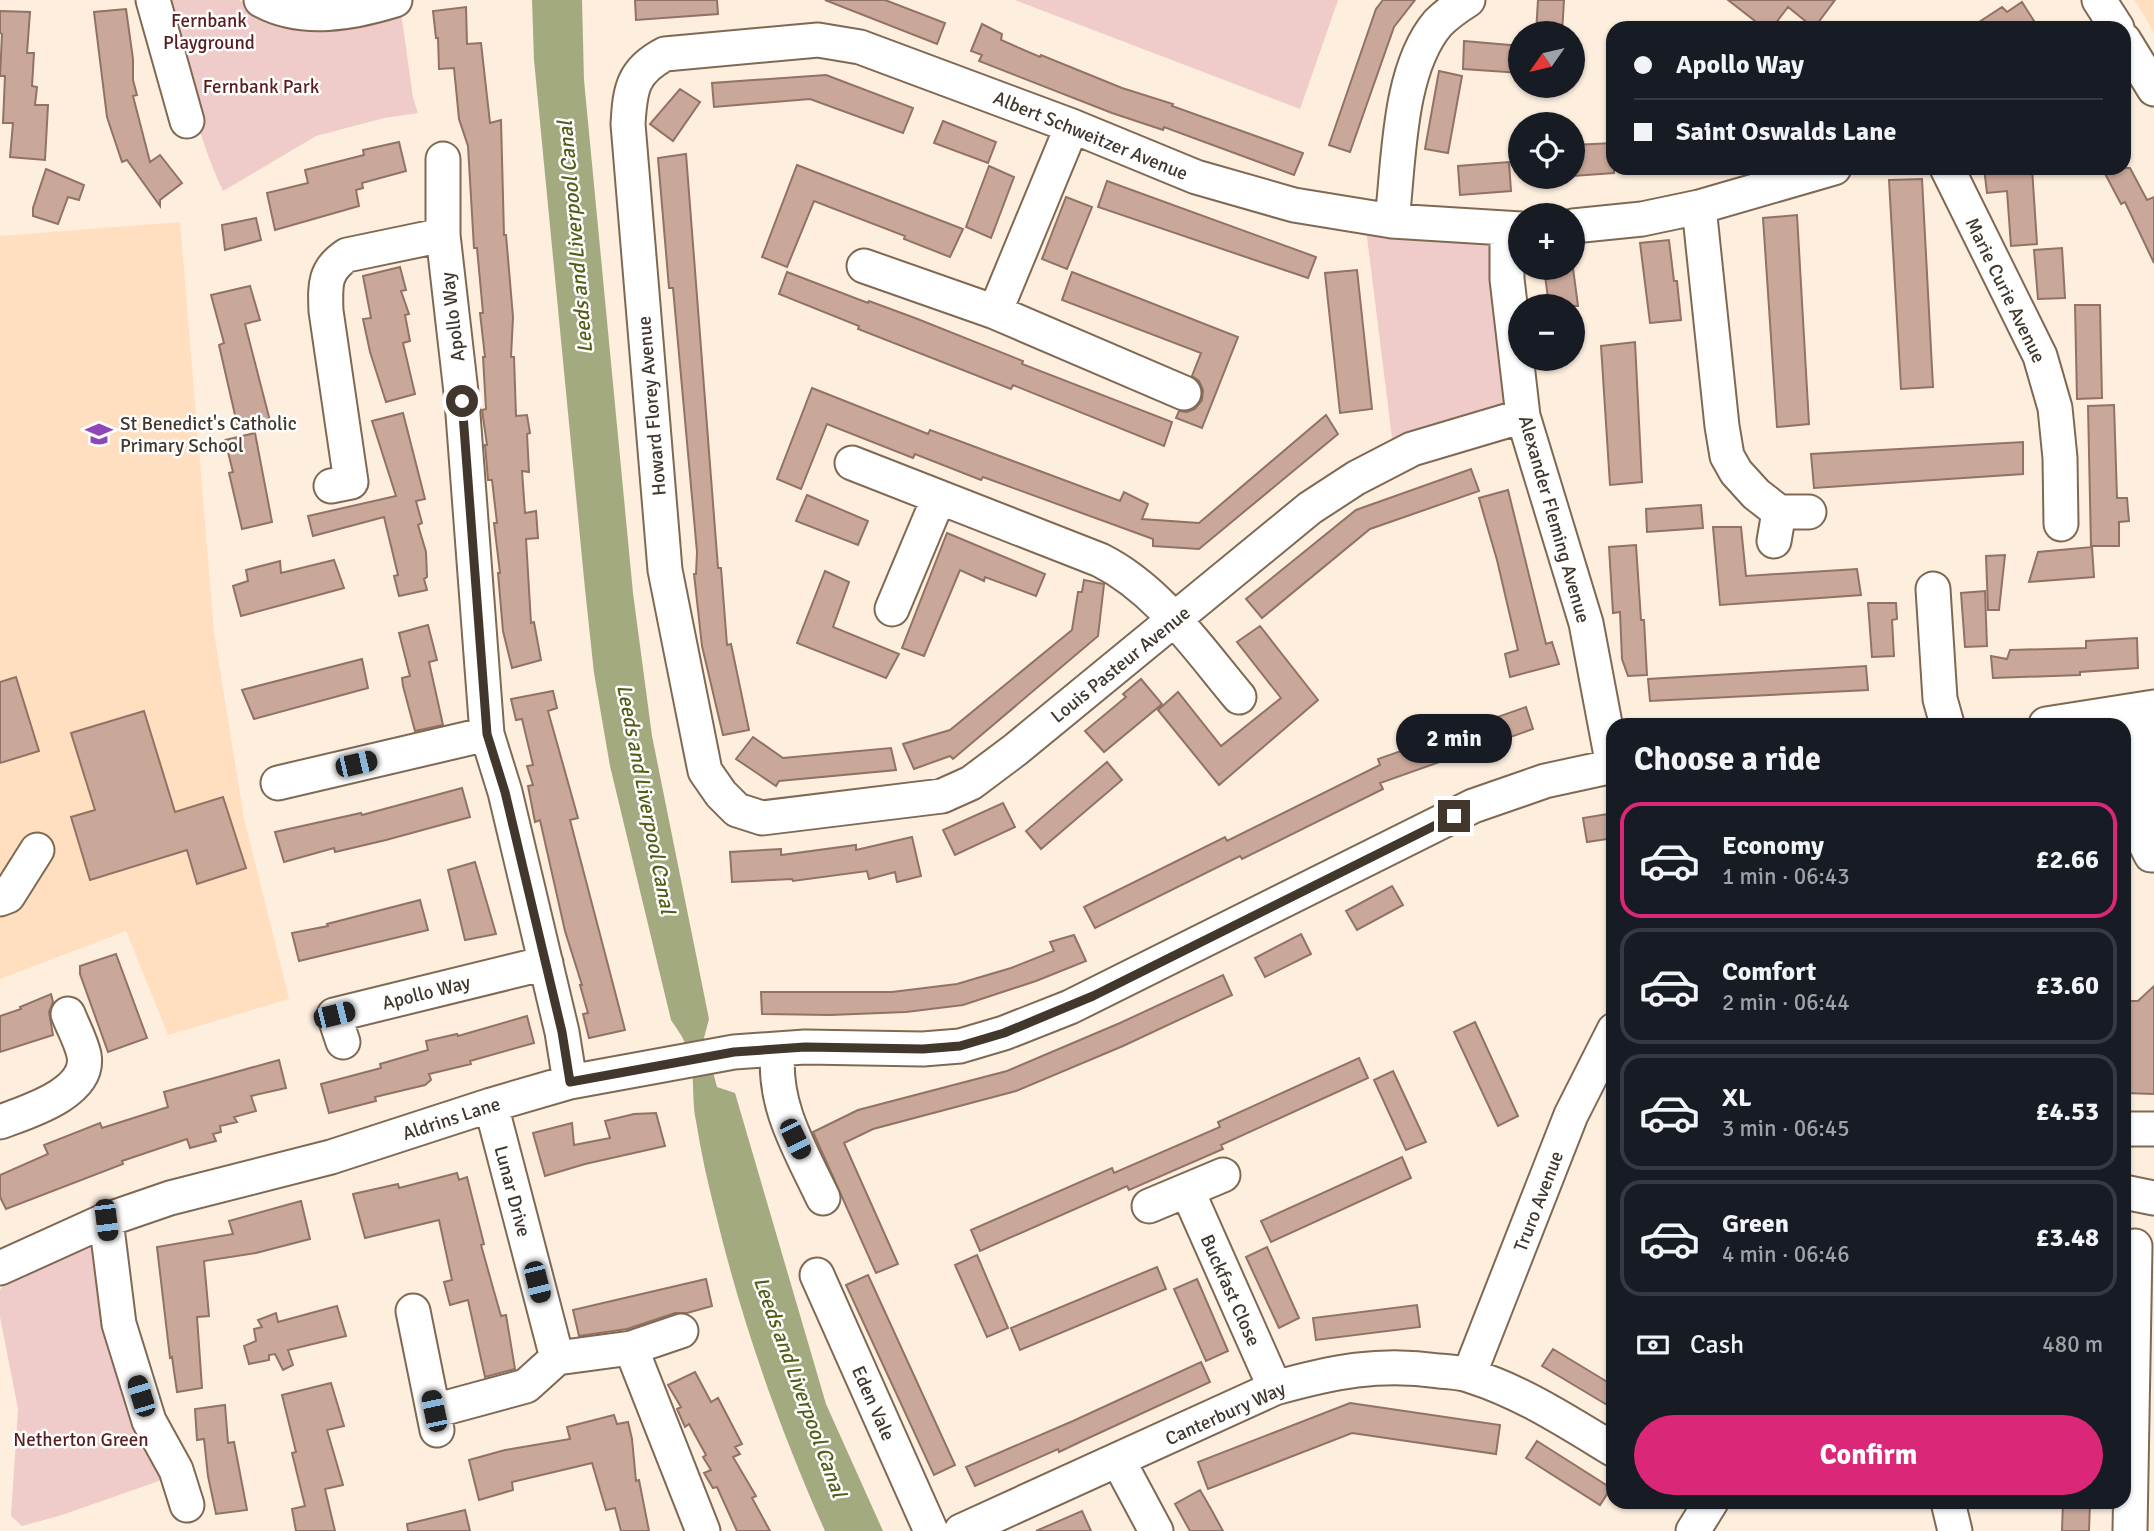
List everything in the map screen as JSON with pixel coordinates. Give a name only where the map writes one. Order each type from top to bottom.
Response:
[{"type":"street","points":[[152,0],[187,121]]},
{"type":"street","points":[[261,0],[285,9],[322,14],[395,0]]},
{"type":"street","points":[[1392,221],[1405,114],[1421,50],[1448,13],[1468,0]]},
{"type":"street","name":"Albert Schweitzer Avenue","points":[[665,54],[818,40],[860,47],[1072,126],[1196,177],[1294,205],[1392,221],[1508,229]]},
{"type":"street","name":"Howard Florey Avenue","points":[[665,54],[649,62],[638,74],[629,93],[628,124],[665,570],[705,771]]},
{"type":"street","points":[[2131,56],[2154,89]]},
{"type":"street","points":[[995,312],[1072,126]]},
{"type":"street","name":"Apollo Way","points":[[443,159],[443,235],[462,401],[487,734],[505,792],[546,963],[570,1082]]},
{"type":"street","points":[[1585,225],[1642,219],[1699,207],[1810,175]]},
{"type":"street","name":"Marie Curie Avenue","points":[[1950,175],[2040,356],[2055,408],[2051,507]]},
{"type":"street","points":[[1699,207],[1727,456],[1736,472],[1787,522]]},
{"type":"street","points":[[331,486],[351,482],[338,401],[325,284],[334,263],[347,255],[443,235]]},
{"type":"street","points":[[864,266],[995,312],[1184,393]]},
{"type":"street","name":"Alexander Fleming Avenue","points":[[1508,272],[1523,416],[1586,622],[1606,729]]},
{"type":"street","name":"Louis Pasteur Avenue","points":[[705,771],[721,794],[737,810],[762,818],[942,796],[971,783],[1015,750],[1310,508],[1356,478],[1412,449],[1523,416]]},
{"type":"street","points":[[852,463],[926,503],[1100,560],[1123,571],[1174,620],[1239,696]]},
{"type":"street","points":[[892,609],[926,503]]},
{"type":"street","points":[[1933,589],[1940,699],[1945,718]]},
{"type":"street","points":[[2084,718],[2146,708],[2144,841],[2151,855],[2154,855]]},
{"type":"street","points":[[278,783],[487,734]]},
{"type":"street","name":"Aldrins Lane","points":[[106,1220],[170,1198],[331,1157],[570,1082],[734,1052],[805,1047],[923,1049],[960,1046],[1004,1033],[1093,996],[1473,806],[1545,781],[1606,768]]},
{"type":"street","points":[[0,899],[8,896],[37,850]]},
{"type":"street","name":"Apollo Way","points":[[343,1042],[334,1015],[546,963]]},
{"type":"street","points":[[0,1122],[45,1104],[71,1089],[84,1072],[84,1056],[68,1014]]},
{"type":"street","name":"Truro Avenue","points":[[1469,1375],[1571,1115],[1606,1046]]},
{"type":"street","points":[[778,1049],[776,1073],[779,1093],[795,1139],[823,1198]]},
{"type":"street","name":"Lunar Drive","points":[[491,1105],[557,1358]]},
{"type":"street","points":[[2131,1129],[2154,1129]]},
{"type":"street","points":[[1149,1206],[1188,1192],[1223,1175]]},
{"type":"street","name":"Buckfast Close","points":[[1188,1192],[1275,1388]]},
{"type":"street","points":[[2131,1193],[2154,1198]]},
{"type":"street","points":[[0,1268],[106,1220],[119,1324],[149,1421],[176,1470],[187,1505]]},
{"type":"street","points":[[2131,1474],[2135,1245]]},
{"type":"street","name":"Eden Vale","points":[[817,1275],[931,1531]]},
{"type":"street","points":[[413,1311],[436,1420],[526,1386],[557,1358],[631,1348],[681,1331]]},
{"type":"street","points":[[631,1348],[702,1531]]},
{"type":"street","name":"Canterbury Way","points":[[961,1531],[1275,1388],[1330,1373],[1368,1368],[1413,1367],[1469,1375],[1539,1405],[1606,1445]]},
{"type":"street","points":[[1118,1460],[1156,1531]]},
{"type":"street","points":[[1950,1509],[1955,1531]]},
{"type":"street","points":[[2130,1509],[2130,1531]]},
{"type":"shaded area","points":[[2134,0],[2154,0],[2154,33],[2144,15]]},
{"type":"shaded area","name":"St Benedict's Catholic Primary School","points":[[180,222],[214,632],[244,819],[289,999],[168,1035],[126,931],[0,979],[0,236]]},
{"type":"green space","name":"Fernbank Park","points":[[164,0],[239,0],[261,12],[401,12],[413,98],[418,113],[384,118],[316,136],[223,191],[197,121]]},
{"type":"green space","points":[[1015,0],[1338,0],[1300,109]]},
{"type":"green space","points":[[1365,221],[1503,233],[1508,296],[1508,371],[1514,371],[1517,410],[1394,454]]},
{"type":"green space","name":"Netherton Green","points":[[97,1239],[173,1476],[62,1515],[22,1526],[11,1516],[18,1409],[0,1317],[0,1290],[8,1279]]},
{"type":"water","name":"Leeds and Liverpool Canal","points":[[532,0],[582,0],[584,80],[633,593],[652,736],[709,1019],[704,1038],[717,1087],[735,1093],[826,1404],[883,1531],[825,1531],[763,1376],[726,1255],[702,1157],[690,1057],[671,1020],[610,766],[594,673],[585,589],[534,60]]},
{"type":"building","points":[[635,0],[717,0],[718,14],[636,20]]},
{"type":"building","points":[[825,0],[885,0],[945,23],[937,44]]},
{"type":"building","points":[[1383,0],[1415,0],[1394,27],[1350,152],[1329,145],[1376,9]]},
{"type":"building","points":[[1538,0],[1564,0],[1563,21],[1537,21]]},
{"type":"building","points":[[1728,0],[1835,0],[1819,21],[1805,21],[1788,7],[1777,21],[1755,21]]},
{"type":"building","points":[[2022,2],[2034,21],[1981,21],[2002,7],[2007,12]]},
{"type":"building","points":[[466,7],[467,44],[481,43],[490,123],[501,120],[504,235],[513,317],[511,357],[514,357],[516,416],[527,415],[530,433],[527,434],[529,472],[522,471],[525,513],[536,511],[538,538],[526,539],[531,623],[534,622],[541,660],[512,668],[503,631],[494,523],[497,523],[492,480],[488,480],[482,410],[486,409],[485,357],[480,313],[483,313],[477,248],[474,248],[468,146],[459,119],[454,68],[439,69],[438,38],[433,11]]},
{"type":"building","points":[[126,9],[137,95],[133,96],[150,162],[160,155],[182,183],[160,200],[160,206],[127,160],[122,162],[107,117],[94,12]]},
{"type":"building","points":[[0,11],[30,12],[27,53],[34,53],[32,86],[37,87],[35,105],[48,105],[45,160],[10,157],[13,123],[3,123],[5,76],[0,76]]},
{"type":"building","points":[[982,24],[1002,34],[1001,40],[1040,57],[1041,55],[1122,88],[1173,104],[1172,106],[1303,153],[1294,175],[1164,127],[1163,130],[1112,113],[979,61],[982,55],[971,51]]},
{"type":"building","points":[[1464,41],[1508,45],[1508,72],[1463,69]]},
{"type":"building","points":[[1439,71],[1462,76],[1448,153],[1425,149]]},
{"type":"building","points":[[826,75],[913,108],[903,133],[810,99],[714,107],[712,83]]},
{"type":"building","points":[[680,89],[700,102],[673,141],[650,124]]},
{"type":"building","points":[[943,121],[996,142],[988,163],[934,143]]},
{"type":"building","points":[[399,142],[406,171],[362,183],[363,188],[356,190],[359,206],[275,230],[267,193],[308,183],[305,170],[364,155],[363,150]]},
{"type":"building","points":[[1606,143],[1606,174],[1585,175],[1585,144]]},
{"type":"building","points":[[686,154],[718,568],[721,568],[727,645],[731,644],[749,730],[723,735],[702,646],[694,574],[697,552],[673,288],[669,288],[658,158]]},
{"type":"building","points":[[1508,162],[1508,189],[1511,191],[1460,195],[1458,166]]},
{"type":"building","points":[[797,165],[963,229],[950,257],[904,239],[905,236],[814,201],[787,267],[762,257]]},
{"type":"building","points":[[989,166],[1014,177],[991,238],[966,227]]},
{"type":"building","points":[[46,169],[84,185],[79,200],[68,197],[58,224],[33,216],[33,208]]},
{"type":"building","points":[[2131,170],[2147,200],[2154,197],[2154,263],[2125,202],[2121,204],[2106,175],[2131,175]]},
{"type":"building","points":[[1985,175],[2032,175],[2037,244],[2011,246],[2007,191],[1987,193]]},
{"type":"building","points":[[1922,179],[1933,387],[1901,389],[1889,180]]},
{"type":"building","points":[[1107,181],[1316,257],[1308,278],[1098,207]]},
{"type":"building","points":[[1066,197],[1092,207],[1067,269],[1042,259]]},
{"type":"building","points":[[1797,215],[1809,424],[1777,427],[1763,218]]},
{"type":"building","points":[[256,218],[261,240],[225,250],[222,225]]},
{"type":"building","points":[[1669,240],[1681,320],[1650,323],[1640,243]]},
{"type":"building","points":[[2062,248],[2065,298],[2038,299],[2034,250]]},
{"type":"building","points":[[400,267],[406,290],[401,291],[409,314],[405,315],[410,341],[403,343],[415,394],[386,402],[363,319],[371,318],[363,276]]},
{"type":"building","points":[[1357,270],[1372,409],[1340,413],[1325,273]]},
{"type":"building","points":[[787,272],[915,318],[1023,361],[1022,364],[1172,422],[1164,446],[1013,385],[1011,389],[858,329],[859,326],[779,294]]},
{"type":"building","points":[[1072,272],[1238,337],[1202,428],[1176,418],[1179,411],[1195,409],[1202,400],[1203,390],[1199,381],[1192,376],[1201,353],[1062,300]]},
{"type":"building","points":[[1546,280],[1575,280],[1576,294],[1547,294]]},
{"type":"building","points":[[250,286],[260,320],[245,324],[270,421],[238,428],[219,345],[224,343],[211,295]]},
{"type":"building","points":[[2075,305],[2100,305],[2102,398],[2077,399]]},
{"type":"building","points":[[1635,342],[1642,482],[1610,485],[1601,346]]},
{"type":"building","points":[[812,388],[928,434],[930,430],[1120,501],[1124,492],[1148,504],[1142,519],[1199,523],[1326,415],[1338,434],[1199,549],[1153,546],[1153,539],[983,477],[981,480],[915,454],[913,458],[827,424],[801,489],[777,479]]},
{"type":"building","points":[[2114,405],[2117,498],[2127,498],[2129,521],[2119,522],[2119,546],[2091,546],[2088,406]]},
{"type":"building","points":[[403,413],[425,499],[416,501],[422,523],[418,525],[426,552],[427,577],[424,579],[427,590],[399,596],[394,576],[398,575],[384,517],[313,536],[308,516],[396,496],[372,421]]},
{"type":"building","points":[[255,433],[272,522],[242,529],[229,473],[233,472],[225,440]]},
{"type":"building","points":[[2023,442],[2023,474],[1814,488],[1811,454]]},
{"type":"building","points":[[1471,469],[1479,491],[1370,529],[1262,618],[1246,599],[1356,510]]},
{"type":"building","points":[[1508,490],[1546,644],[1552,642],[1559,664],[1510,677],[1505,654],[1518,650],[1479,498]]},
{"type":"building","points":[[807,495],[868,521],[858,545],[796,521]]},
{"type":"building","points":[[1701,505],[1703,528],[1647,532],[1646,509]]},
{"type":"building","points":[[1713,527],[1741,527],[1746,576],[1857,569],[1861,595],[1720,605]]},
{"type":"building","points":[[947,533],[1045,574],[1036,596],[985,577],[984,581],[960,570],[924,656],[902,648]]},
{"type":"building","points":[[1636,545],[1647,675],[1628,676],[1622,659],[1620,612],[1613,613],[1609,547]]},
{"type":"building","points":[[2092,547],[2094,577],[2029,582],[2038,552]]},
{"type":"building","points":[[2005,555],[1999,610],[1988,610],[1986,556]]},
{"type":"building","points":[[334,560],[344,588],[241,616],[233,586],[248,581],[246,570],[280,561],[281,573]]},
{"type":"building","points":[[825,571],[849,582],[833,627],[899,654],[886,678],[797,643]]},
{"type":"building","points":[[1084,580],[1104,584],[1098,636],[953,759],[950,756],[914,769],[903,744],[950,730],[1072,630],[1078,592],[1082,592]]},
{"type":"building","points":[[1985,591],[1987,646],[1965,647],[1961,593]]},
{"type":"building","points":[[1868,603],[1896,603],[1897,619],[1892,620],[1894,656],[1872,657]]},
{"type":"building","points":[[428,625],[437,660],[429,662],[443,725],[415,731],[403,686],[402,678],[410,676],[399,633]]},
{"type":"building","points":[[1260,626],[1318,700],[1219,785],[1158,710],[1178,692],[1221,746],[1281,698],[1237,642]]},
{"type":"building","points":[[2137,638],[2138,668],[2080,672],[2080,675],[1993,678],[1991,656],[2007,659],[2010,650],[2086,648],[2086,641]]},
{"type":"building","points":[[362,659],[368,688],[254,719],[242,690]]},
{"type":"building","points":[[1866,666],[1868,690],[1650,701],[1648,679]]},
{"type":"building","points":[[16,677],[39,751],[0,763],[0,682]]},
{"type":"building","points":[[1141,679],[1162,704],[1104,752],[1085,731],[1126,697],[1123,694]]},
{"type":"building","points":[[553,691],[557,708],[548,711],[578,818],[570,820],[625,1030],[589,1038],[583,1014],[588,1013],[582,985],[565,931],[540,820],[535,822],[528,786],[533,785],[527,766],[533,765],[522,719],[516,720],[511,699]]},
{"type":"building","points":[[1526,707],[1533,729],[1380,783],[1383,789],[1095,928],[1084,907],[1225,837],[1227,841],[1380,765],[1378,759]]},
{"type":"building","points":[[144,711],[175,812],[223,797],[246,868],[197,884],[187,850],[90,880],[71,817],[95,810],[71,733]]},
{"type":"building","points":[[753,737],[783,758],[891,748],[896,770],[779,781],[776,786],[736,759]]},
{"type":"building","points":[[1107,762],[1122,780],[1041,849],[1026,831]]},
{"type":"building","points":[[462,788],[470,817],[386,840],[335,852],[334,848],[284,862],[275,832],[361,813],[362,815]]},
{"type":"building","points":[[1003,803],[1015,827],[955,855],[943,830]]},
{"type":"building","points":[[1606,814],[1606,839],[1587,842],[1583,818]]},
{"type":"building","points":[[912,837],[921,876],[897,882],[895,872],[869,879],[867,871],[793,881],[732,882],[730,852],[781,849],[781,855],[856,845],[856,850]]},
{"type":"building","points":[[475,862],[496,934],[465,940],[448,870]]},
{"type":"building","points":[[1392,886],[1403,905],[1357,930],[1346,911]]},
{"type":"building","points":[[420,900],[428,930],[299,961],[292,933],[328,926],[327,924]]},
{"type":"building","points":[[1301,934],[1311,954],[1265,977],[1255,958]]},
{"type":"building","points":[[1074,935],[1086,961],[963,1005],[906,1012],[762,1014],[761,992],[892,992],[957,984],[1011,968],[1054,951],[1050,942]]},
{"type":"building","points":[[116,954],[147,1038],[108,1052],[80,974],[80,966]]},
{"type":"building","points":[[1223,975],[1232,995],[1123,1046],[1016,1091],[873,1129],[844,1143],[898,1264],[876,1273],[813,1132],[858,1110],[1007,1071]]},
{"type":"building","points":[[2154,986],[2154,1094],[2131,1093],[2131,1001],[2138,1001]]},
{"type":"building","points":[[51,994],[53,1002],[49,1012],[53,1035],[0,1052],[0,1016]]},
{"type":"building","points":[[527,1016],[534,1043],[470,1061],[471,1064],[429,1074],[431,1080],[425,1085],[375,1097],[376,1101],[329,1113],[321,1084],[381,1068],[380,1064],[428,1050],[426,1041],[457,1034],[458,1036]]},
{"type":"building","points":[[1475,1022],[1518,1116],[1498,1126],[1454,1032]]},
{"type":"building","points":[[1359,1058],[1368,1078],[1221,1145],[1223,1149],[1129,1190],[1127,1186],[980,1251],[971,1230],[1112,1168],[1114,1173],[1220,1127],[1218,1122]]},
{"type":"building","points":[[279,1060],[286,1088],[251,1096],[256,1111],[234,1117],[237,1122],[220,1126],[221,1132],[213,1134],[216,1141],[190,1148],[187,1139],[122,1161],[123,1164],[6,1209],[0,1197],[0,1175],[48,1154],[44,1145],[100,1123],[102,1128],[168,1107],[164,1092]]},
{"type":"building","points":[[1393,1071],[1426,1142],[1406,1150],[1374,1080]]},
{"type":"building","points":[[656,1113],[665,1146],[545,1176],[533,1133],[572,1123],[574,1145],[610,1138],[605,1121],[634,1114]]},
{"type":"building","points":[[1402,1157],[1411,1178],[1271,1242],[1261,1221]]},
{"type":"building","points":[[457,1173],[459,1180],[467,1177],[495,1295],[501,1316],[506,1315],[515,1369],[485,1377],[468,1300],[450,1305],[444,1282],[452,1280],[439,1220],[365,1238],[353,1194],[398,1184],[399,1188]]},
{"type":"building","points":[[301,1201],[310,1239],[256,1253],[204,1261],[209,1316],[197,1317],[202,1388],[177,1392],[172,1357],[170,1358],[157,1247],[233,1234],[229,1221]]},
{"type":"building","points":[[1267,1247],[1299,1318],[1279,1328],[1246,1257]]},
{"type":"building","points":[[977,1255],[1008,1328],[987,1337],[955,1265]]},
{"type":"building","points":[[1157,1267],[1166,1289],[1020,1350],[1011,1328]]},
{"type":"building","points":[[868,1275],[955,1465],[934,1475],[846,1285]]},
{"type":"building","points":[[706,1279],[712,1306],[687,1313],[675,1313],[627,1329],[579,1336],[573,1310]]},
{"type":"building","points":[[1197,1279],[1228,1351],[1206,1361],[1174,1289]]},
{"type":"building","points":[[1417,1305],[1420,1327],[1316,1340],[1313,1318]]},
{"type":"building","points":[[337,1306],[346,1336],[288,1350],[293,1365],[283,1370],[275,1354],[269,1355],[269,1360],[249,1364],[244,1346],[256,1341],[254,1329],[262,1327],[258,1320],[276,1313],[278,1322]]},
{"type":"building","points":[[1553,1349],[1606,1381],[1606,1404],[1542,1366]]},
{"type":"building","points":[[1201,1362],[1210,1382],[1059,1452],[1058,1449],[975,1486],[966,1467]]},
{"type":"building","points":[[695,1372],[711,1402],[718,1398],[742,1444],[735,1447],[740,1454],[733,1457],[756,1496],[752,1498],[770,1531],[737,1531],[717,1487],[713,1488],[704,1473],[711,1470],[703,1457],[706,1455],[689,1424],[685,1427],[677,1409],[681,1407],[668,1385]]},
{"type":"building","points":[[331,1383],[344,1426],[327,1430],[343,1485],[325,1489],[335,1531],[296,1531],[292,1509],[305,1506],[292,1453],[296,1452],[282,1395]]},
{"type":"building","points":[[1350,1403],[1500,1425],[1496,1454],[1352,1433],[1208,1489],[1198,1462]]},
{"type":"building","points":[[225,1405],[228,1443],[234,1442],[247,1510],[216,1514],[204,1439],[197,1440],[195,1409]]},
{"type":"building","points":[[614,1415],[617,1424],[628,1422],[636,1481],[639,1480],[649,1531],[621,1531],[615,1508],[606,1510],[592,1463],[512,1482],[513,1490],[479,1500],[469,1460],[505,1450],[570,1439],[567,1427]]},
{"type":"building","points":[[1537,1441],[1606,1485],[1606,1496],[1600,1505],[1526,1458]]},
{"type":"building","points":[[1200,1490],[1223,1531],[1190,1531],[1175,1504]]},
{"type":"building","points":[[2063,1509],[2090,1509],[2089,1531],[2062,1531]]},
{"type":"building","points":[[465,1510],[470,1531],[408,1531],[407,1524]]},
{"type":"building","points":[[1082,1511],[1091,1531],[1036,1531]]},
{"type":"place","name":"St Benedict's Catholic Primary School","points":[[99,434]]},
{"type":"route","points":[[462,401],[487,734],[505,792],[562,1032],[570,1082],[734,1052],[805,1047],[923,1049],[960,1046],[1004,1033],[1093,996],[1454,816]]},
{"type":"park label","name":"Fernbank Playground","points":[[209,31]]}]
